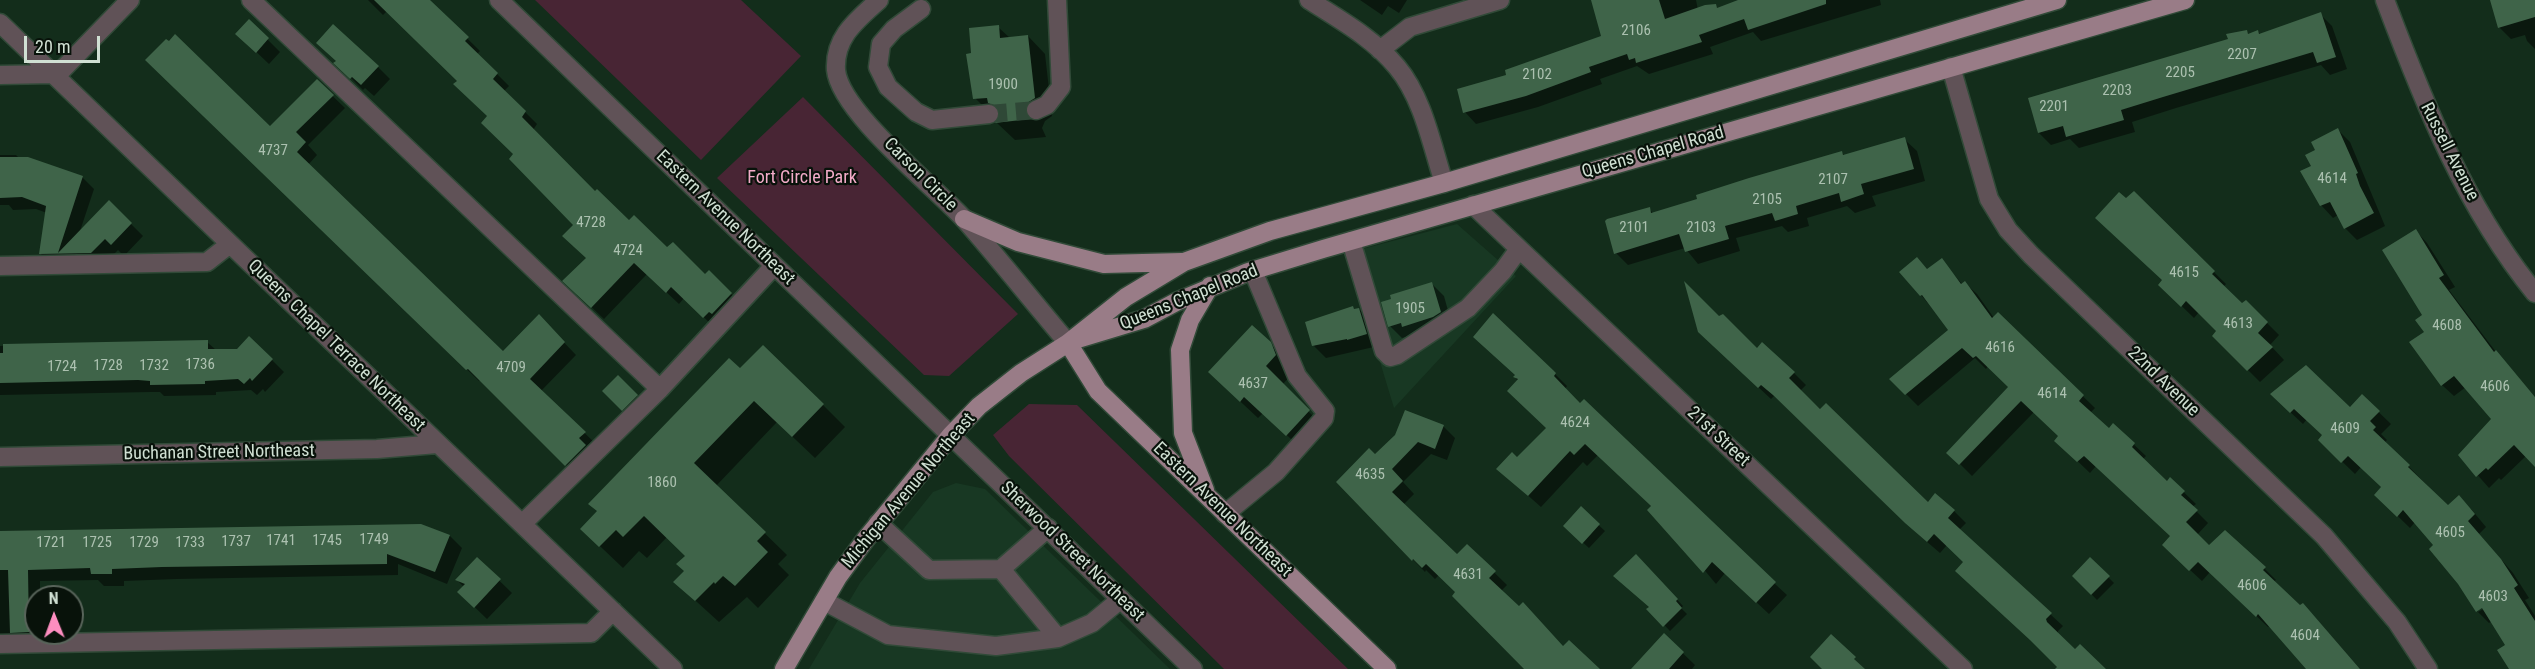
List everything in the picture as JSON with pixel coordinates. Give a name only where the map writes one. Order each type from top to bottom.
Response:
[{"type":"main road","name":"Queens Chapel Road","points":[[1068,343],[1126,297],[1184,262],[1270,231],[1444,183],[2057,0]]},
{"type":"main road","name":"Queens Chapel Road","points":[[1068,343],[1144,319],[1210,286],[1252,271],[2185,0]]},
{"type":"main road","points":[[964,219],[1018,242],[1104,264],[1184,262]]},
{"type":"main road","points":[[1208,498],[1183,433],[1180,350],[1190,320],[1210,286]]},
{"type":"main road","name":"Michigan Avenue Northeast","points":[[784,669],[824,601],[878,523],[951,435],[989,398],[1068,343]]},
{"type":"main road","name":"Eastern Avenue Northeast","points":[[1068,343],[1098,391],[1387,669]]},
{"type":"street","points":[[0,75],[53,74],[68,65],[130,0]]},
{"type":"street","points":[[251,0],[660,389]]},
{"type":"street","name":"Eastern Avenue Northeast","points":[[499,0],[951,435]]},
{"type":"street","name":"Carson Circle","points":[[879,0],[840,39],[836,71],[841,88],[858,115],[964,219],[1068,343]]},
{"type":"street","points":[[1036,110],[1047,105],[1061,87],[1062,62],[1057,0]]},
{"type":"street","points":[[1309,0],[1366,37],[1398,69],[1422,117],[1444,183]]},
{"type":"street","points":[[1380,50],[1410,27],[1500,0]]},
{"type":"street","name":"Russell Avenue","points":[[2385,0],[2423,102],[2474,203],[2535,293]]},
{"type":"street","points":[[921,9],[894,29],[881,44],[878,67],[888,87],[916,112],[932,120],[990,114]]},
{"type":"street","name":"Queens Chapel Terrace Northeast","points":[[0,23],[674,669]]},
{"type":"street","name":"22nd Avenue","points":[[1950,67],[1989,199],[2008,230],[2031,255],[2324,536],[2397,622],[2428,669]]},
{"type":"street","name":"21st Street","points":[[1473,205],[1963,669]]},
{"type":"street","points":[[1351,241],[1384,351],[1390,357],[1397,355],[1468,308],[1503,272],[1519,249]]},
{"type":"street","points":[[0,266],[207,262],[230,244]]},
{"type":"street","points":[[522,524],[660,389],[774,266]]},
{"type":"street","points":[[1225,514],[1276,472],[1324,418],[1325,411],[1297,376],[1252,271]]},
{"type":"street","name":"Sherwood Street Northeast","points":[[951,435],[1193,669]]},
{"type":"street","name":"Buchanan Street Northeast","points":[[0,457],[378,450],[437,444]]},
{"type":"street","points":[[878,523],[929,570],[1001,569],[1048,528]]},
{"type":"street","points":[[1001,569],[1058,638]]},
{"type":"street","points":[[824,601],[888,635],[996,646],[1058,638],[1092,623],[1121,599]]},
{"type":"street","points":[[0,644],[591,633],[613,611]]},
{"type":"shaded area","points":[[1457,224],[1516,276],[1394,408],[1347,253]]},
{"type":"shaded area","points":[[956,483],[985,489],[1170,669],[809,669],[860,583],[933,492]]},
{"type":"green space","name":"Fort Circle Park","points":[[535,0],[741,0],[801,56],[701,160]]},
{"type":"green space","name":"Fort Circle Park","points":[[803,97],[1018,314],[949,376],[924,375],[717,178]]},
{"type":"green space","points":[[1029,404],[1077,405],[1348,669],[1224,669],[1009,456],[993,435]]},
{"type":"building","points":[[374,0],[430,0],[469,37],[465,41],[498,73],[493,79],[526,111],[522,117],[595,191],[597,189],[629,220],[634,215],[667,247],[673,242],[705,274],[709,270],[732,293],[712,314],[709,312],[703,318],[671,287],[666,293],[634,263],[591,308],[562,281],[586,258],[562,236],[573,225],[509,159],[513,154],[481,123],[487,116],[453,84],[457,81]]},
{"type":"building","points":[[1591,0],[1659,0],[1665,19],[1705,5],[1716,4],[1717,8],[1738,0],[1826,0],[1826,4],[1748,30],[1744,19],[1699,35],[1702,42],[1636,63],[1635,58],[1629,60],[1627,54],[1589,67],[1591,72],[1526,96],[1463,113],[1457,89],[1506,75],[1505,70],[1601,36]]},
{"type":"building","points":[[2490,0],[2535,0],[2535,17],[2498,28]]},
{"type":"building","points":[[2321,12],[2336,57],[2317,63],[2313,52],[2121,110],[2124,120],[2066,137],[2063,126],[2038,133],[2028,98],[2228,39],[2226,34],[2247,30],[2248,34],[2258,30],[2259,34]]},
{"type":"building","points":[[249,19],[269,38],[256,53],[235,34]]},
{"type":"building","points":[[333,24],[379,66],[361,85],[352,77],[350,79],[333,63],[336,61],[316,43]]},
{"type":"building","points":[[999,25],[1000,38],[1028,35],[1035,98],[1027,103],[1025,108],[1030,119],[995,123],[1000,113],[998,107],[988,103],[987,98],[973,99],[966,54],[971,53],[969,28]]},
{"type":"building","points":[[175,34],[270,126],[317,79],[334,95],[296,132],[306,142],[297,152],[503,351],[539,314],[565,342],[530,379],[586,432],[579,438],[586,445],[565,466],[468,369],[466,370],[145,60],[166,39],[169,41]]},
{"type":"building","points":[[2338,128],[2358,173],[2356,174],[2360,186],[2374,213],[2344,229],[2330,202],[2320,206],[2300,171],[2311,166],[2305,155],[2315,150],[2311,142]]},
{"type":"building","points":[[1905,137],[1914,169],[1861,184],[1864,194],[1841,202],[1839,193],[1796,206],[1798,214],[1775,221],[1772,213],[1725,226],[1729,239],[1685,252],[1679,234],[1614,254],[1605,221],[1607,219],[1650,207],[1651,213],[1697,199],[1696,195],[1749,178],[1842,151],[1843,155]]},
{"type":"building","points":[[0,157],[28,157],[83,176],[58,253],[109,200],[132,223],[111,245],[105,239],[91,253],[39,254],[46,206],[22,197],[0,198]]},
{"type":"building","points":[[2134,191],[2215,271],[2212,274],[2242,303],[2246,300],[2268,322],[2258,333],[2273,347],[2247,371],[2212,336],[2216,331],[2186,301],[2181,307],[2158,285],[2162,280],[2095,218],[2119,192],[2126,198]]},
{"type":"building","points":[[2416,229],[2444,275],[2439,278],[2494,352],[2496,350],[2535,397],[2535,467],[2514,445],[2488,470],[2486,468],[2476,477],[2458,455],[2491,419],[2454,376],[2441,386],[2409,342],[2424,332],[2415,320],[2422,315],[2382,250]]},
{"type":"building","points":[[1917,257],[1927,269],[1942,258],[1961,284],[1965,281],[1992,318],[1998,312],[2084,395],[2079,401],[2109,428],[2113,423],[2135,443],[2132,447],[2167,481],[2170,477],[2185,491],[2181,495],[2198,510],[2186,522],[2209,545],[2225,530],[2266,567],[2263,570],[2300,605],[2303,603],[2360,669],[2306,669],[2258,614],[2256,617],[2198,562],[2189,571],[2162,545],[2170,536],[2084,456],[2077,462],[2054,441],[2058,436],[2021,401],[1959,465],[1946,453],[2008,387],[1976,356],[1973,358],[1962,348],[1905,395],[1889,379],[1948,330],[1922,295],[1920,296],[1899,272]]},
{"type":"building","points":[[1684,281],[1719,316],[1723,314],[1757,348],[1762,342],[1795,372],[1789,378],[1820,409],[1826,403],[1928,502],[1935,493],[1955,510],[1948,518],[2052,613],[2046,619],[2047,622],[2075,649],[2080,644],[2106,669],[2055,669],[2057,667],[2030,640],[1955,571],[1963,562],[1934,534],[1927,542],[1773,395],[1761,385],[1758,388],[1698,332]]},
{"type":"building","points":[[1432,282],[1441,312],[1402,327],[1401,323],[1388,327],[1381,302],[1391,299],[1390,295]]},
{"type":"building","points":[[1353,306],[1354,309],[1359,308],[1367,334],[1312,346],[1305,322]]},
{"type":"building","points":[[1493,313],[1556,373],[1554,376],[1580,403],[1584,399],[1776,582],[1756,603],[1712,562],[1703,573],[1647,510],[1651,506],[1585,444],[1574,455],[1570,451],[1528,496],[1496,469],[1512,452],[1517,457],[1546,428],[1507,391],[1518,379],[1513,377],[1515,375],[1473,337]]},
{"type":"building","points":[[1252,325],[1271,342],[1276,355],[1266,366],[1310,410],[1286,436],[1244,397],[1240,402],[1208,372]]},
{"type":"building","points":[[249,336],[273,359],[252,381],[250,378],[244,384],[238,379],[205,381],[205,384],[150,385],[150,381],[138,380],[0,383],[0,353],[3,353],[3,344],[208,340],[208,349],[237,349]]},
{"type":"building","points":[[763,345],[824,404],[792,437],[754,401],[694,463],[766,532],[757,541],[768,552],[735,586],[723,576],[695,601],[673,582],[684,571],[676,564],[685,556],[644,516],[623,537],[616,530],[599,547],[580,529],[597,511],[588,504],[729,358],[740,368]]},
{"type":"building","points":[[2306,365],[2350,407],[2362,394],[2380,411],[2370,421],[2376,427],[2373,430],[2448,505],[2459,495],[2475,514],[2468,521],[2501,559],[2518,585],[2514,588],[2535,621],[2535,669],[2509,669],[2497,650],[2505,645],[2482,608],[2476,612],[2458,584],[2429,549],[2433,545],[2403,510],[2397,517],[2374,495],[2381,487],[2348,456],[2341,463],[2318,440],[2322,435],[2294,409],[2290,413],[2270,394]]},
{"type":"building","points":[[618,375],[638,395],[622,411],[602,391]]},
{"type":"building","points":[[1405,410],[1444,425],[1435,449],[1418,442],[1392,469],[1403,481],[1392,492],[1457,554],[1467,544],[1496,571],[1489,578],[1519,606],[1523,602],[1563,646],[1569,640],[1600,669],[1524,669],[1452,596],[1455,592],[1426,564],[1422,568],[1413,559],[1412,561],[1336,482],[1369,448],[1375,454],[1395,435]]},
{"type":"building","points":[[1581,506],[1600,524],[1582,544],[1563,526]]},
{"type":"building","points":[[421,524],[450,535],[435,572],[387,554],[387,564],[162,567],[112,569],[112,574],[91,574],[90,568],[28,570],[28,585],[24,585],[24,632],[10,633],[8,570],[0,570],[0,531]]},
{"type":"building","points":[[1636,554],[1678,599],[1676,601],[1682,608],[1663,627],[1646,609],[1649,607],[1613,576]]},
{"type":"building","points":[[477,557],[501,579],[474,608],[457,592],[465,584],[455,580]]},
{"type":"building","points":[[2090,557],[2110,576],[2091,595],[2072,576]]},
{"type":"building","points":[[1664,633],[1684,652],[1669,669],[1631,669]]},
{"type":"building","points":[[1831,634],[1856,657],[1854,659],[1865,669],[1822,669],[1810,657]]},
{"type":"tunnel","points":[[989,114],[1036,110]]}]
